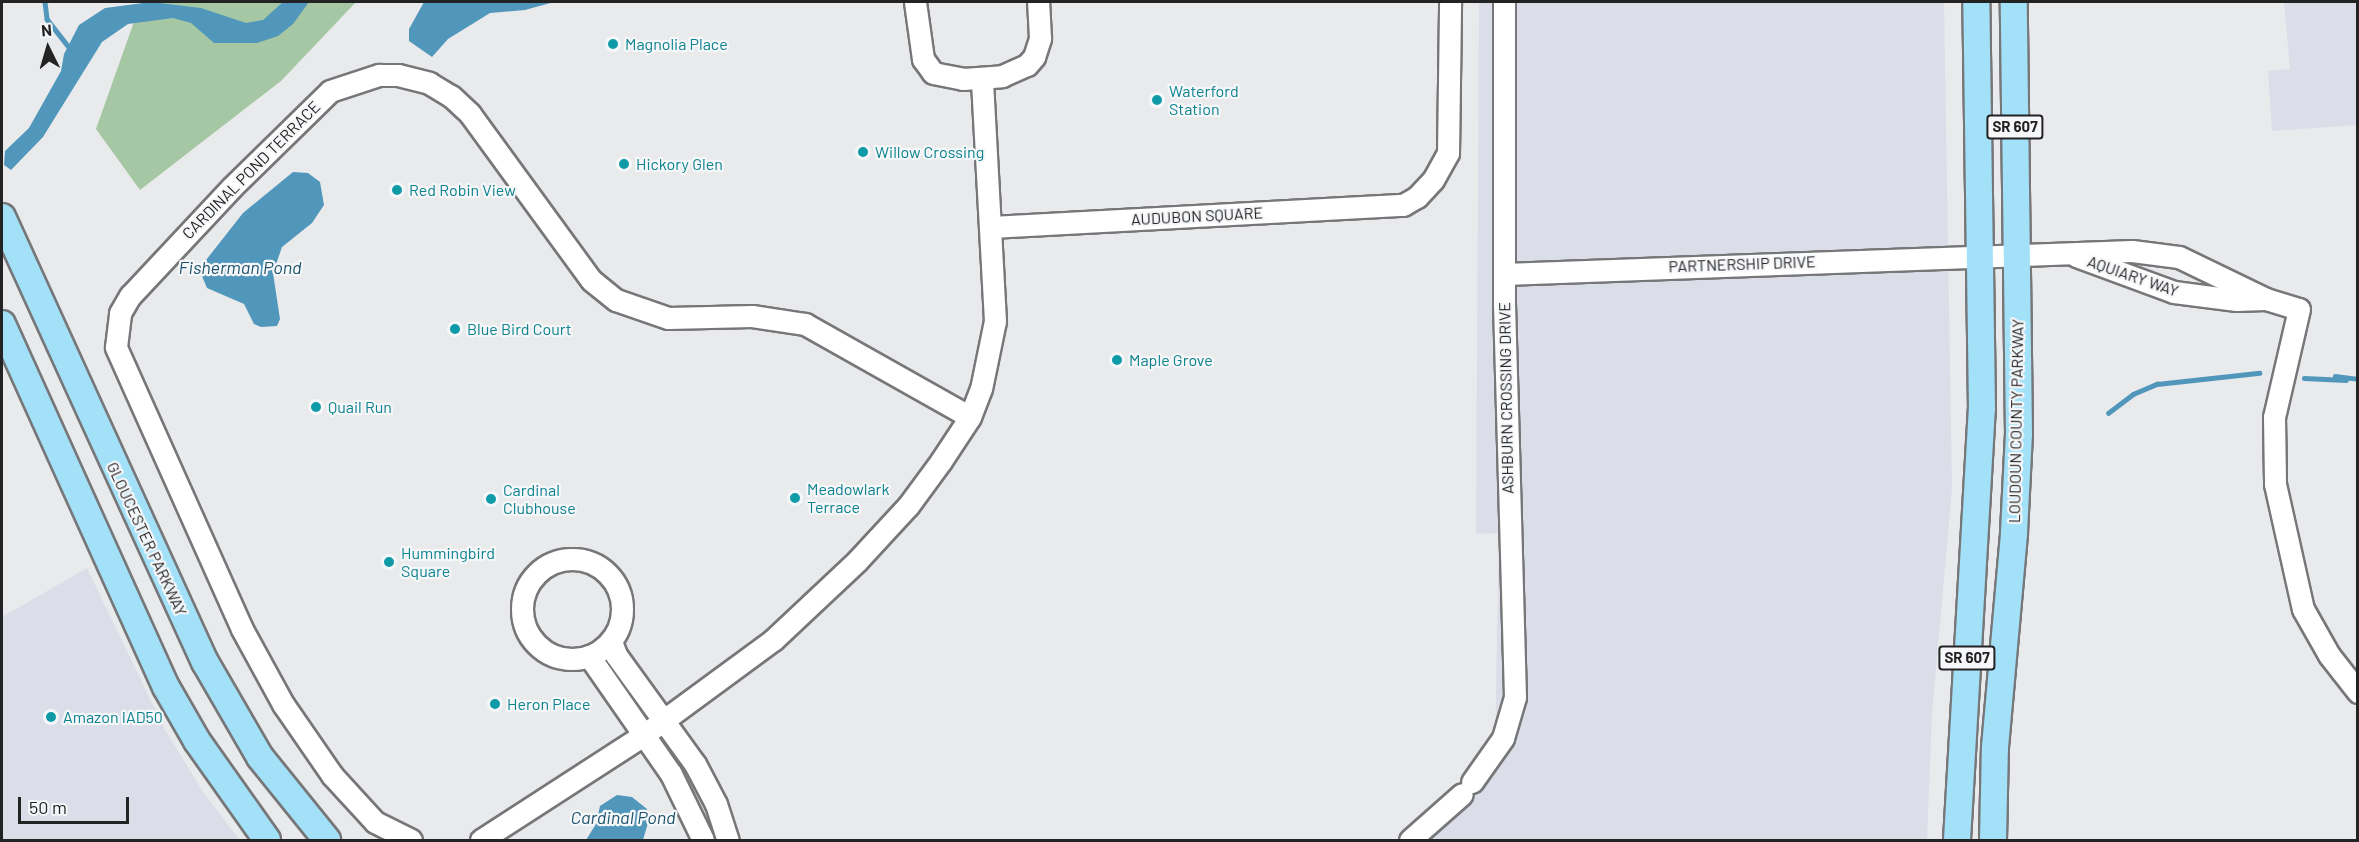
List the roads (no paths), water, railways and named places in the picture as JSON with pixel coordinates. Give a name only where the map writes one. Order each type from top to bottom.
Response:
[{"type":"main road","name":"LOUDOUN COUNTY PARKWAY","points":[[1957,840],[1980,475],[1983,345],[1976,2]]},
{"type":"main road","name":"LOUDOUN COUNTY PARKWAY","points":[[1993,840],[1995,747],[2017,490],[2014,2]]},
{"type":"main road","name":"GLOUCESTER PARKWAY","points":[[2,217],[205,662],[260,757],[327,840]]},
{"type":"main road","points":[[2,324],[166,687],[203,750],[267,840]]},
{"type":"street","points":[[915,2],[918,44],[933,73],[982,78],[1016,72],[1034,57],[1040,38],[1038,2]]},
{"type":"street","name":"AUDUBON SQUARE","points":[[991,227],[1403,205],[1417,197],[1433,180],[1448,153],[1450,2]]},
{"type":"street","name":"ASHBURN CROSSING DRIVE","points":[[1472,782],[1503,738],[1515,697],[1504,274],[1504,2]]},
{"type":"street","name":"CARDINAL POND TERRACE","points":[[411,840],[375,822],[332,775],[283,704],[242,629],[116,347],[120,314],[130,296],[240,178],[330,92],[379,75],[398,75],[429,83],[451,96],[470,114],[591,280],[616,300],[668,318],[752,315],[805,324],[970,417]]},
{"type":"street","points":[[481,840],[664,721],[810,609],[908,506],[970,417],[981,389],[994,330],[991,227],[982,78]]},
{"type":"street","name":"AQUIARY WAY","points":[[1980,255],[2155,252],[2203,266],[2266,299],[2299,309],[2274,417],[2275,484],[2303,609],[2328,654],[2358,692]]},
{"type":"street","name":"AQUIARY WAY","points":[[2072,254],[2174,292],[2236,300],[2266,299]]},
{"type":"street","name":"PARTNERSHIP DRIVE","points":[[1504,274],[1980,255]]},
{"type":"street","points":[[580,560],[607,574],[621,600],[622,615],[611,641],[589,656],[574,659],[552,654],[533,641],[525,628],[523,598],[538,572],[550,564],[580,560]]},
{"type":"street","points":[[611,641],[616,655],[695,764],[716,804],[728,840]]},
{"type":"street","points":[[589,656],[645,734],[686,800],[703,840]]},
{"type":"street","points":[[1410,840],[1462,794],[1430,840]]},
{"type":"water","points":[[151,2],[201,8],[246,23],[263,20],[283,2],[309,2],[293,24],[278,36],[257,43],[214,43],[191,23],[173,18],[128,24],[102,42],[43,137],[11,170],[4,165],[5,151],[29,128],[61,71],[64,54],[79,25],[105,8]]},
{"type":"water","points":[[424,2],[554,2],[525,10],[490,13],[448,39],[432,57],[409,41],[409,29]]},
{"type":"water","name":"Fisherman Pond","points":[[293,172],[308,173],[320,182],[324,205],[312,223],[282,247],[273,273],[280,319],[277,326],[261,327],[254,324],[244,304],[207,288],[199,269],[243,213]]},
{"type":"water","name":"Cardinal Pond","points":[[617,795],[632,797],[647,809],[648,823],[643,840],[586,840],[596,824],[600,806]]},
{"type":"waterway","points":[[45,2],[47,19],[68,46]]},
{"type":"waterway","points":[[2108,413],[2133,394],[2157,384],[2259,373]]},
{"type":"waterway","points":[[2335,376],[2358,379]]},
{"type":"waterway","points":[[2304,378],[2346,380]]},
{"type":"place","name":"Magnolia Place","points":[[613,44]]},
{"type":"place","name":"Waterford Station","points":[[1157,100]]},
{"type":"place","name":"Willow Crossing","points":[[863,152]]},
{"type":"place","name":"Hickory Glen","points":[[624,164]]},
{"type":"place","name":"Red Robin View","points":[[397,190]]},
{"type":"place","name":"Blue Bird Court","points":[[455,329]]},
{"type":"place","name":"Maple Grove","points":[[1117,360]]},
{"type":"place","name":"Quail Run","points":[[316,407]]},
{"type":"place","name":"Meadowlark Terrace","points":[[795,498]]},
{"type":"place","name":"Cardinal Clubhouse","points":[[491,499]]},
{"type":"place","name":"Hummingbird Square","points":[[389,562]]},
{"type":"place","name":"Heron Place","points":[[495,704]]},
{"type":"place","name":"Amazon IAD50","points":[[51,717]]}]
